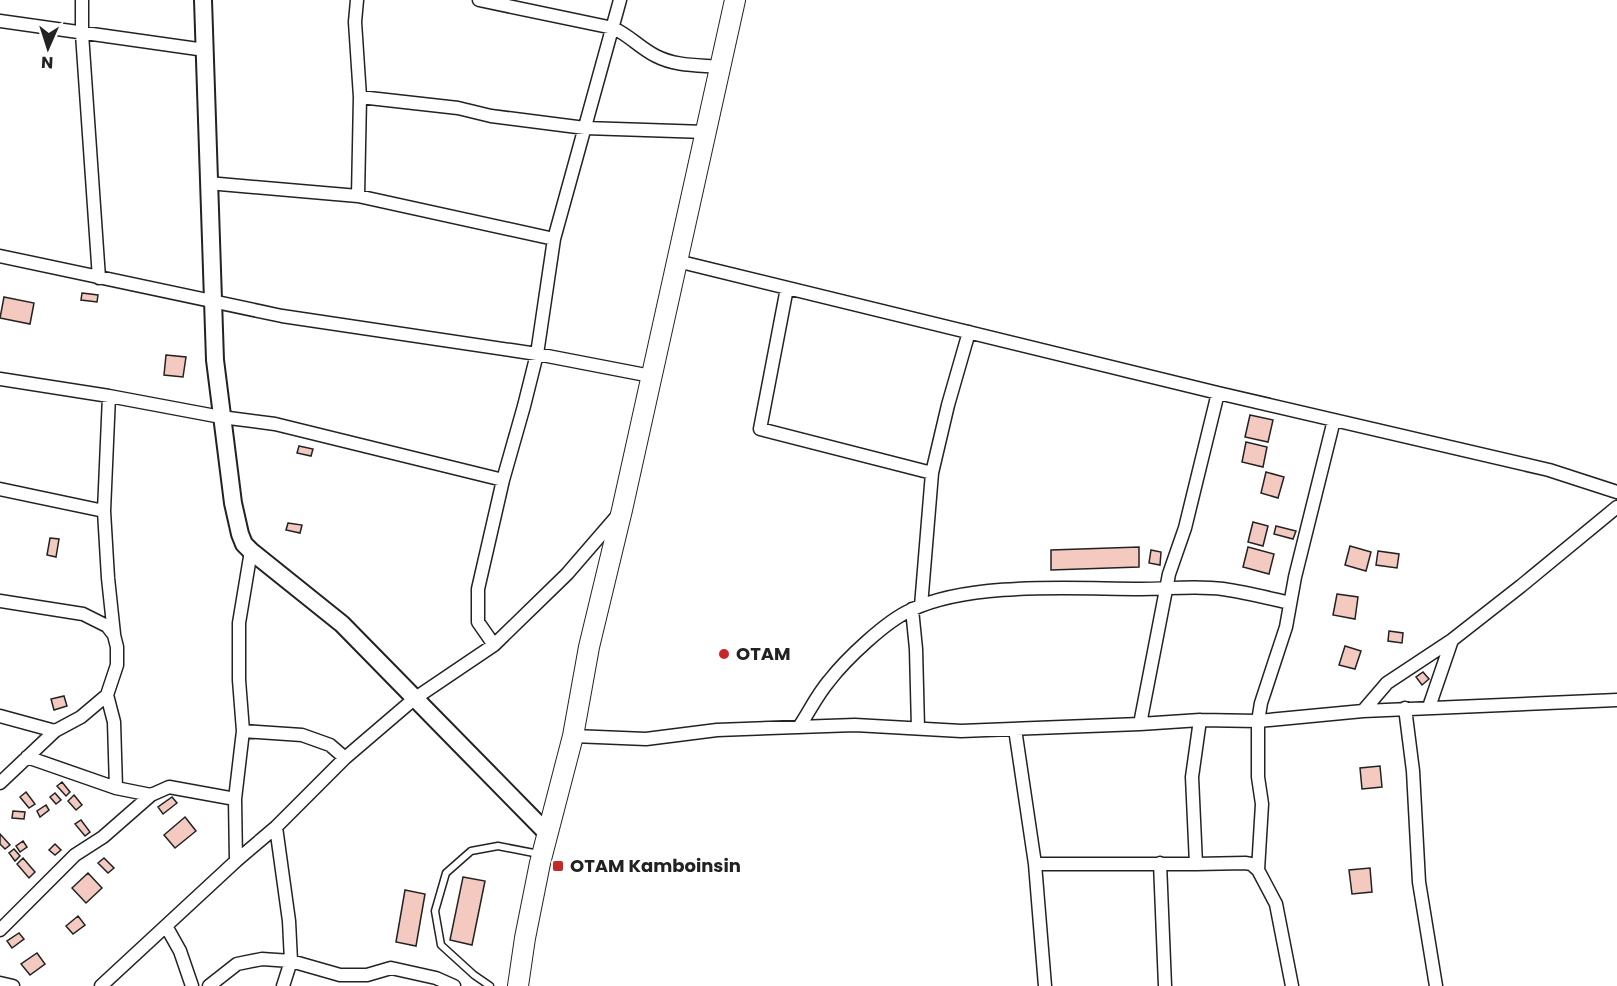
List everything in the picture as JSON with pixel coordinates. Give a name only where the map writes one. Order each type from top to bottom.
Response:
[{"type":"main road","points":[[518,986],[525,938],[543,855],[573,736],[589,647],[622,510],[735,0]]},
{"type":"street","points":[[82,0],[82,34],[99,278]]},
{"type":"street","points":[[203,0],[215,360],[233,503],[244,544],[342,624],[548,834]]},
{"type":"street","points":[[357,0],[355,22],[360,97],[357,196]]},
{"type":"street","points":[[479,0],[613,28],[626,33],[654,55],[673,63],[720,67]]},
{"type":"street","points":[[494,645],[478,622],[478,589],[503,480],[537,354],[554,238],[620,0]]},
{"type":"street","points":[[0,21],[205,50]]},
{"type":"street","points":[[360,97],[458,108],[491,116],[585,128],[706,132]]},
{"type":"street","points":[[208,183],[357,196],[554,238]]},
{"type":"street","points":[[0,256],[324,323],[537,354],[651,376]]},
{"type":"street","points":[[678,261],[1218,393],[1549,470],[1617,492]]},
{"type":"street","points":[[787,288],[760,429],[932,474]]},
{"type":"street","points":[[918,728],[916,608],[932,474],[948,405],[969,332]]},
{"type":"street","points":[[0,379],[221,417],[276,424],[503,480]]},
{"type":"street","points":[[1140,724],[1165,589],[1185,528],[1218,393]]},
{"type":"street","points":[[0,783],[55,731],[81,717],[106,694],[117,665],[104,511],[109,396]]},
{"type":"street","points":[[1258,870],[1262,804],[1258,777],[1258,721],[1264,692],[1286,627],[1334,420]]},
{"type":"street","points":[[0,489],[104,511]]},
{"type":"street","points":[[1363,711],[1387,683],[1452,640],[1617,507]]},
{"type":"street","points":[[101,986],[276,827],[345,758],[414,699],[494,645],[567,574],[622,510]]},
{"type":"street","points":[[236,861],[235,799],[243,731],[239,680],[239,623],[251,551]]},
{"type":"street","points":[[800,727],[828,681],[897,617],[916,608],[955,596],[1023,589],[1195,587],[1225,589],[1290,603]]},
{"type":"street","points":[[0,601],[83,614],[107,626],[114,635]]},
{"type":"street","points":[[1429,707],[1452,640]]},
{"type":"street","points":[[106,694],[114,723],[116,788]]},
{"type":"street","points":[[573,736],[646,739],[717,730],[855,725],[961,731],[1200,720],[1258,721],[1405,708],[1617,700]]},
{"type":"street","points":[[1405,708],[1413,771],[1419,882],[1436,986]]},
{"type":"street","points":[[0,716],[55,731]]},
{"type":"street","points":[[1196,864],[1192,777],[1200,720]]},
{"type":"street","points":[[1015,729],[1035,864],[1045,986]]},
{"type":"street","points":[[243,731],[302,735],[330,745],[345,758]]},
{"type":"street","points":[[27,757],[116,788],[151,795]]},
{"type":"street","points":[[0,930],[75,855],[103,837],[151,795],[169,787],[235,799]]},
{"type":"street","points":[[276,827],[289,921],[291,961],[283,986]]},
{"type":"street","points":[[1160,863],[1166,986]]},
{"type":"street","points":[[1035,864],[1251,864],[1258,870],[1276,904],[1292,986]]},
{"type":"street","points":[[166,926],[180,951],[192,986]]},
{"type":"street","points":[[209,986],[237,964],[262,959],[291,961],[338,980],[391,968],[436,978],[454,986]]},
{"type":"street","points":[[0,983],[13,986]]},
{"type":"lane","points":[[490,986],[474,975],[441,945],[435,911],[446,873],[471,851],[498,846],[543,855]]},
{"type":"building","points":[[82,293],[98,295],[97,302],[81,300]]},
{"type":"building","points":[[4,297],[34,303],[30,324],[0,318]]},
{"type":"building","points":[[166,355],[186,357],[183,377],[164,375]]},
{"type":"building","points":[[1250,415],[1273,420],[1268,442],[1245,437]]},
{"type":"building","points":[[1246,442],[1267,447],[1263,467],[1242,462]]},
{"type":"building","points":[[299,446],[313,449],[311,456],[297,453]]},
{"type":"building","points":[[1266,472],[1284,477],[1278,498],[1261,493]]},
{"type":"building","points":[[1253,522],[1268,526],[1263,546],[1248,542]]},
{"type":"building","points":[[288,523],[302,525],[300,533],[286,530]]},
{"type":"building","points":[[1276,526],[1296,531],[1293,539],[1274,534]]},
{"type":"building","points":[[50,538],[59,539],[56,557],[47,555]]},
{"type":"building","points":[[1350,546],[1371,552],[1366,571],[1345,565]]},
{"type":"building","points":[[1139,547],[1139,567],[1051,570],[1051,550]]},
{"type":"building","points":[[1248,547],[1274,554],[1269,574],[1243,567]]},
{"type":"building","points":[[1151,550],[1161,552],[1160,565],[1149,563]]},
{"type":"building","points":[[1378,551],[1399,554],[1397,568],[1376,565]]},
{"type":"building","points":[[1337,594],[1358,597],[1355,619],[1333,615]]},
{"type":"building","points":[[1389,631],[1403,633],[1402,643],[1388,641]]},
{"type":"building","points":[[1345,646],[1361,651],[1355,669],[1339,665]]},
{"type":"building","points":[[1423,672],[1429,679],[1422,685],[1416,677]]},
{"type":"building","points":[[64,696],[67,706],[54,710],[51,699]]},
{"type":"building","points":[[1380,766],[1382,787],[1362,789],[1360,768]]},
{"type":"building","points":[[62,782],[70,792],[66,796],[57,786]]},
{"type":"building","points":[[26,792],[35,804],[29,808],[20,797]]},
{"type":"building","points":[[55,793],[61,800],[56,804],[50,797]]},
{"type":"building","points":[[74,795],[82,805],[76,810],[68,801]]},
{"type":"building","points":[[172,797],[177,803],[163,814],[158,807]]},
{"type":"building","points":[[46,805],[49,810],[40,817],[37,811]]},
{"type":"building","points":[[13,811],[25,812],[24,819],[12,818]]},
{"type":"building","points":[[185,817],[196,831],[175,848],[164,835]]},
{"type":"building","points":[[81,820],[90,832],[85,836],[75,824]]},
{"type":"building","points":[[0,834],[10,845],[5,849],[0,844]]},
{"type":"building","points":[[23,841],[27,847],[20,852],[16,846]]},
{"type":"building","points":[[55,844],[61,850],[55,855],[49,850]]},
{"type":"building","points":[[14,849],[20,856],[15,861],[9,853]]},
{"type":"building","points":[[23,858],[35,872],[29,878],[17,864]]},
{"type":"building","points":[[104,858],[114,868],[108,873],[98,863]]},
{"type":"building","points":[[1370,868],[1372,892],[1352,894],[1349,870]]},
{"type":"building","points":[[88,873],[102,888],[86,903],[72,888]]},
{"type":"building","points":[[463,877],[485,881],[472,945],[450,940]]},
{"type":"building","points":[[405,890],[425,894],[416,946],[396,942]]},
{"type":"building","points":[[78,916],[85,925],[73,934],[66,926]]},
{"type":"building","points":[[19,933],[24,939],[12,948],[7,941]]},
{"type":"building","points":[[37,953],[45,964],[30,975],[21,964]]},
{"type":"place","name":"OTAM","points":[[724,654]]},
{"type":"place","name":"OTAM Kamboinsin","points":[[558,866]]}]
